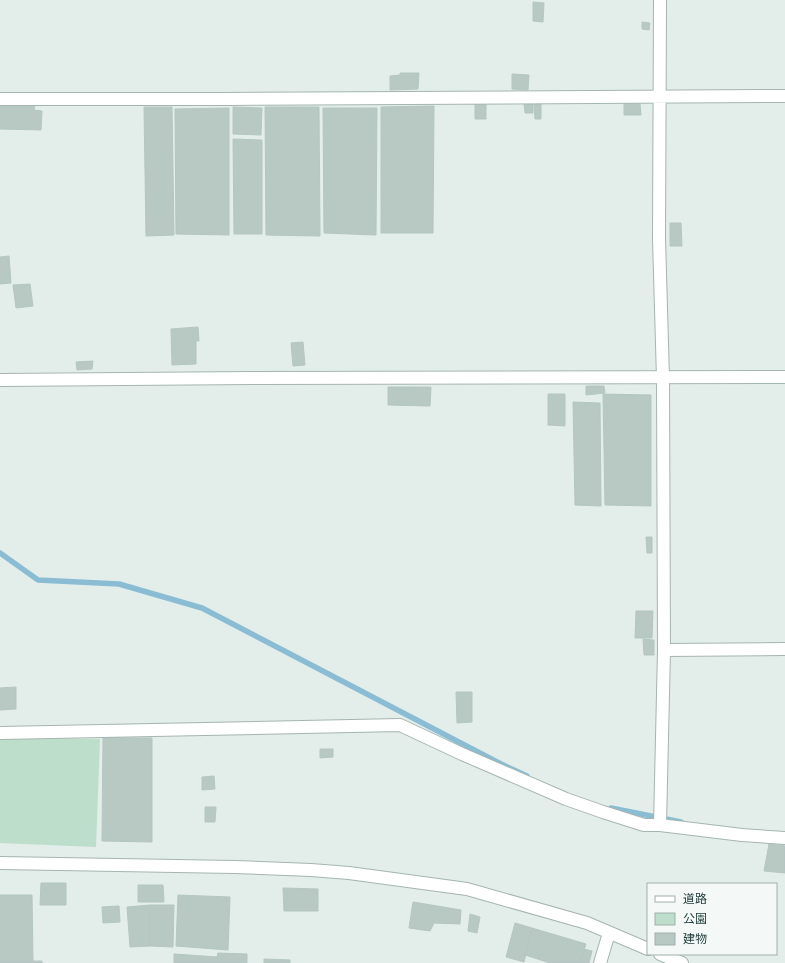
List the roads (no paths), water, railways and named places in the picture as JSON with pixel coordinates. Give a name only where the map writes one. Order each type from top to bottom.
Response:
[{"type":"street","points":[[660,0],[661,97],[659,239],[663,378],[664,650],[661,818]]},
{"type":"street","points":[[0,99],[785,96]]},
{"type":"street","points":[[0,380],[785,377]]},
{"type":"street","points":[[664,650],[785,649]]},
{"type":"street","points":[[0,733],[400,725],[462,754],[566,799],[644,825],[661,818],[742,835],[785,838]]},
{"type":"street","points":[[0,863],[250,868],[348,873],[467,889],[587,923],[647,949]]},
{"type":"street","points":[[600,963],[609,933]]},
{"type":"street","points":[[662,955],[682,963]]},
{"type":"waterway","points":[[0,553],[38,580],[119,584],[202,608],[501,764],[527,776]]},
{"type":"waterway","points":[[611,808],[681,822]]}]
